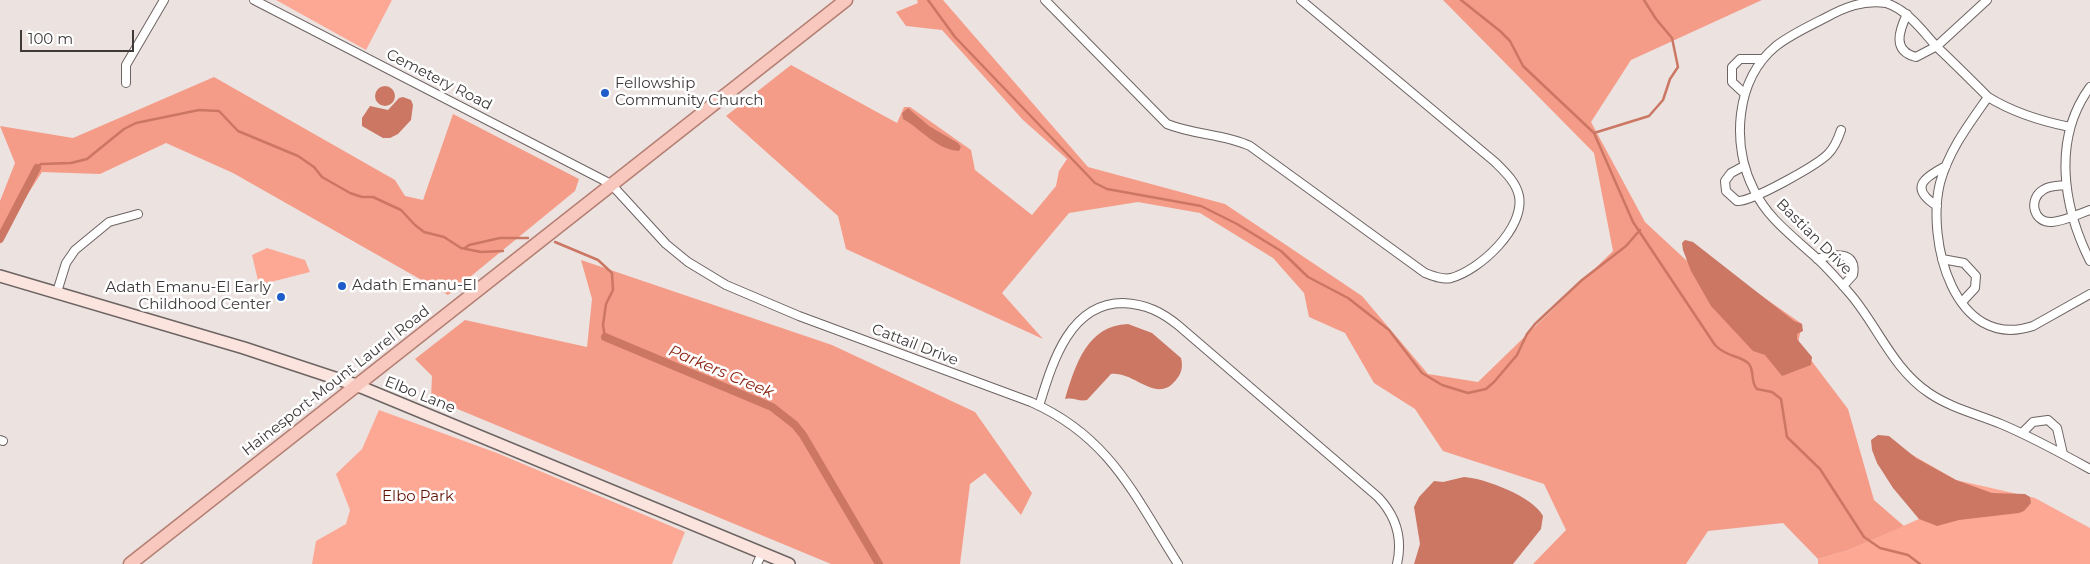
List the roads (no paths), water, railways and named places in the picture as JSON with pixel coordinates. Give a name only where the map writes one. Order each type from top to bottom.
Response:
[{"type":"main road","name":"Hainesport-Mount Laurel Road","points":[[130,564],[846,0]]},
{"type":"street","points":[[126,83],[125,72],[128,60],[164,0]]},
{"type":"street","name":"Cemetery Road","points":[[254,0],[611,184]]},
{"type":"street","points":[[1045,0],[1167,124],[1176,128],[1230,138],[1250,146],[1425,273],[1442,278],[1451,278],[1468,270],[1493,250],[1514,226],[1519,206],[1516,187],[1511,178],[1495,162],[1301,0]]},
{"type":"street","points":[[1907,14],[1898,32],[1900,46],[1909,55],[1916,57],[1936,46],[1987,0]]},
{"type":"street","name":"Bastian Drive","points":[[2070,127],[2023,115],[1988,97],[1936,46],[1907,14],[1884,2],[1864,1],[1854,3],[1795,34],[1776,46],[1763,59],[1750,78],[1745,94],[1740,128],[1744,166],[1757,196],[1780,226],[1817,259],[1843,286],[1866,315],[1897,362],[1920,387],[1949,405],[2022,433],[2090,469]]},
{"type":"street","points":[[1745,94],[1732,82],[1732,67],[1740,59],[1763,59]]},
{"type":"street","points":[[2090,87],[2080,102],[2070,127],[2066,156],[2066,185],[2072,216],[2090,261]]},
{"type":"street","points":[[1988,97],[1959,139],[1946,166],[1936,206],[1937,234],[1942,259],[1952,284],[1962,302],[1983,324],[1992,328],[2013,331],[2042,322],[2090,294]]},
{"type":"street","points":[[2080,102],[2090,103]]},
{"type":"street","points":[[1744,166],[1727,176],[1724,186],[1726,191],[1737,201],[1757,196],[1823,158],[1833,147],[1840,130]]},
{"type":"street","points":[[1936,206],[1922,194],[1922,184],[1930,175],[1946,166]]},
{"type":"street","name":"Cattail Drive","points":[[611,184],[666,244],[713,278],[784,310],[1039,406],[1057,414],[1081,430],[1112,460],[1178,564]]},
{"type":"street","points":[[2066,185],[2048,187],[2038,194],[2034,211],[2042,220],[2047,221],[2072,216],[2090,210]]},
{"type":"street","points":[[57,292],[66,263],[75,250],[109,222],[138,214]]},
{"type":"street","points":[[1817,259],[1838,254],[1848,257],[1851,261],[1854,275],[1843,286]]},
{"type":"street","points":[[1942,259],[1964,263],[1976,276],[1975,288],[1962,302]]},
{"type":"street","name":"Elbo Lane","points":[[0,276],[244,348],[356,385],[760,559],[789,564]]},
{"type":"street","points":[[1039,406],[1063,343],[1081,319],[1089,313],[1108,305],[1128,303],[1150,307],[1179,326],[1378,497],[1396,523],[1400,544],[1397,564]]},
{"type":"street","points":[[2022,433],[2033,422],[2048,420],[2057,428],[2063,454]]},
{"type":"waterway","points":[[928,0],[955,37],[1095,183],[1107,189],[1201,206],[1237,224],[1281,251],[1308,277],[1348,298],[1389,330],[1422,373],[1442,385],[1468,393],[1486,389],[1517,355],[1527,334],[1535,324],[1582,280],[1626,246],[1640,230]]},
{"type":"waterway","points":[[1461,0],[1500,31],[1510,41],[1523,66],[1594,133],[1633,222],[1715,345],[1724,352],[1749,364],[1757,389],[1772,392],[1781,399],[1787,437],[1820,469],[1864,537],[1880,548],[1908,555],[1920,564]]},
{"type":"waterway","points":[[1594,133],[1649,116],[1663,100],[1670,79],[1678,67],[1672,38],[1656,19],[1644,0]]},
{"type":"waterway","name":"Parkers Creek","points":[[37,168],[41,164],[71,163],[87,159],[124,129],[136,123],[199,110],[219,111],[238,131],[298,156],[314,167],[322,177],[350,193],[362,197],[373,197],[401,210],[424,232],[444,237],[461,248],[481,252],[503,251]]},
{"type":"waterway","name":"Parkers Creek","points":[[0,239],[37,168]]},
{"type":"waterway","name":"Parkers Creek","points":[[465,248],[469,245],[500,238],[528,238]]},
{"type":"waterway","name":"Parkers Creek","points":[[555,242],[598,260],[612,273],[613,290],[606,304],[603,325],[605,337]]},
{"type":"waterway","name":"Parkers Creek","points":[[605,337],[772,407],[795,425],[803,435],[879,564]]},
{"type":"place","name":"Fellowship Community Church","points":[[605,93]]},
{"type":"place","name":"Adath Emanu-El","points":[[342,286]]},
{"type":"place","name":"Adath Emanu-El Early Childhood Center","points":[[281,297]]},
{"type":"park label","name":"Elbo Park","points":[[418,497]]}]
